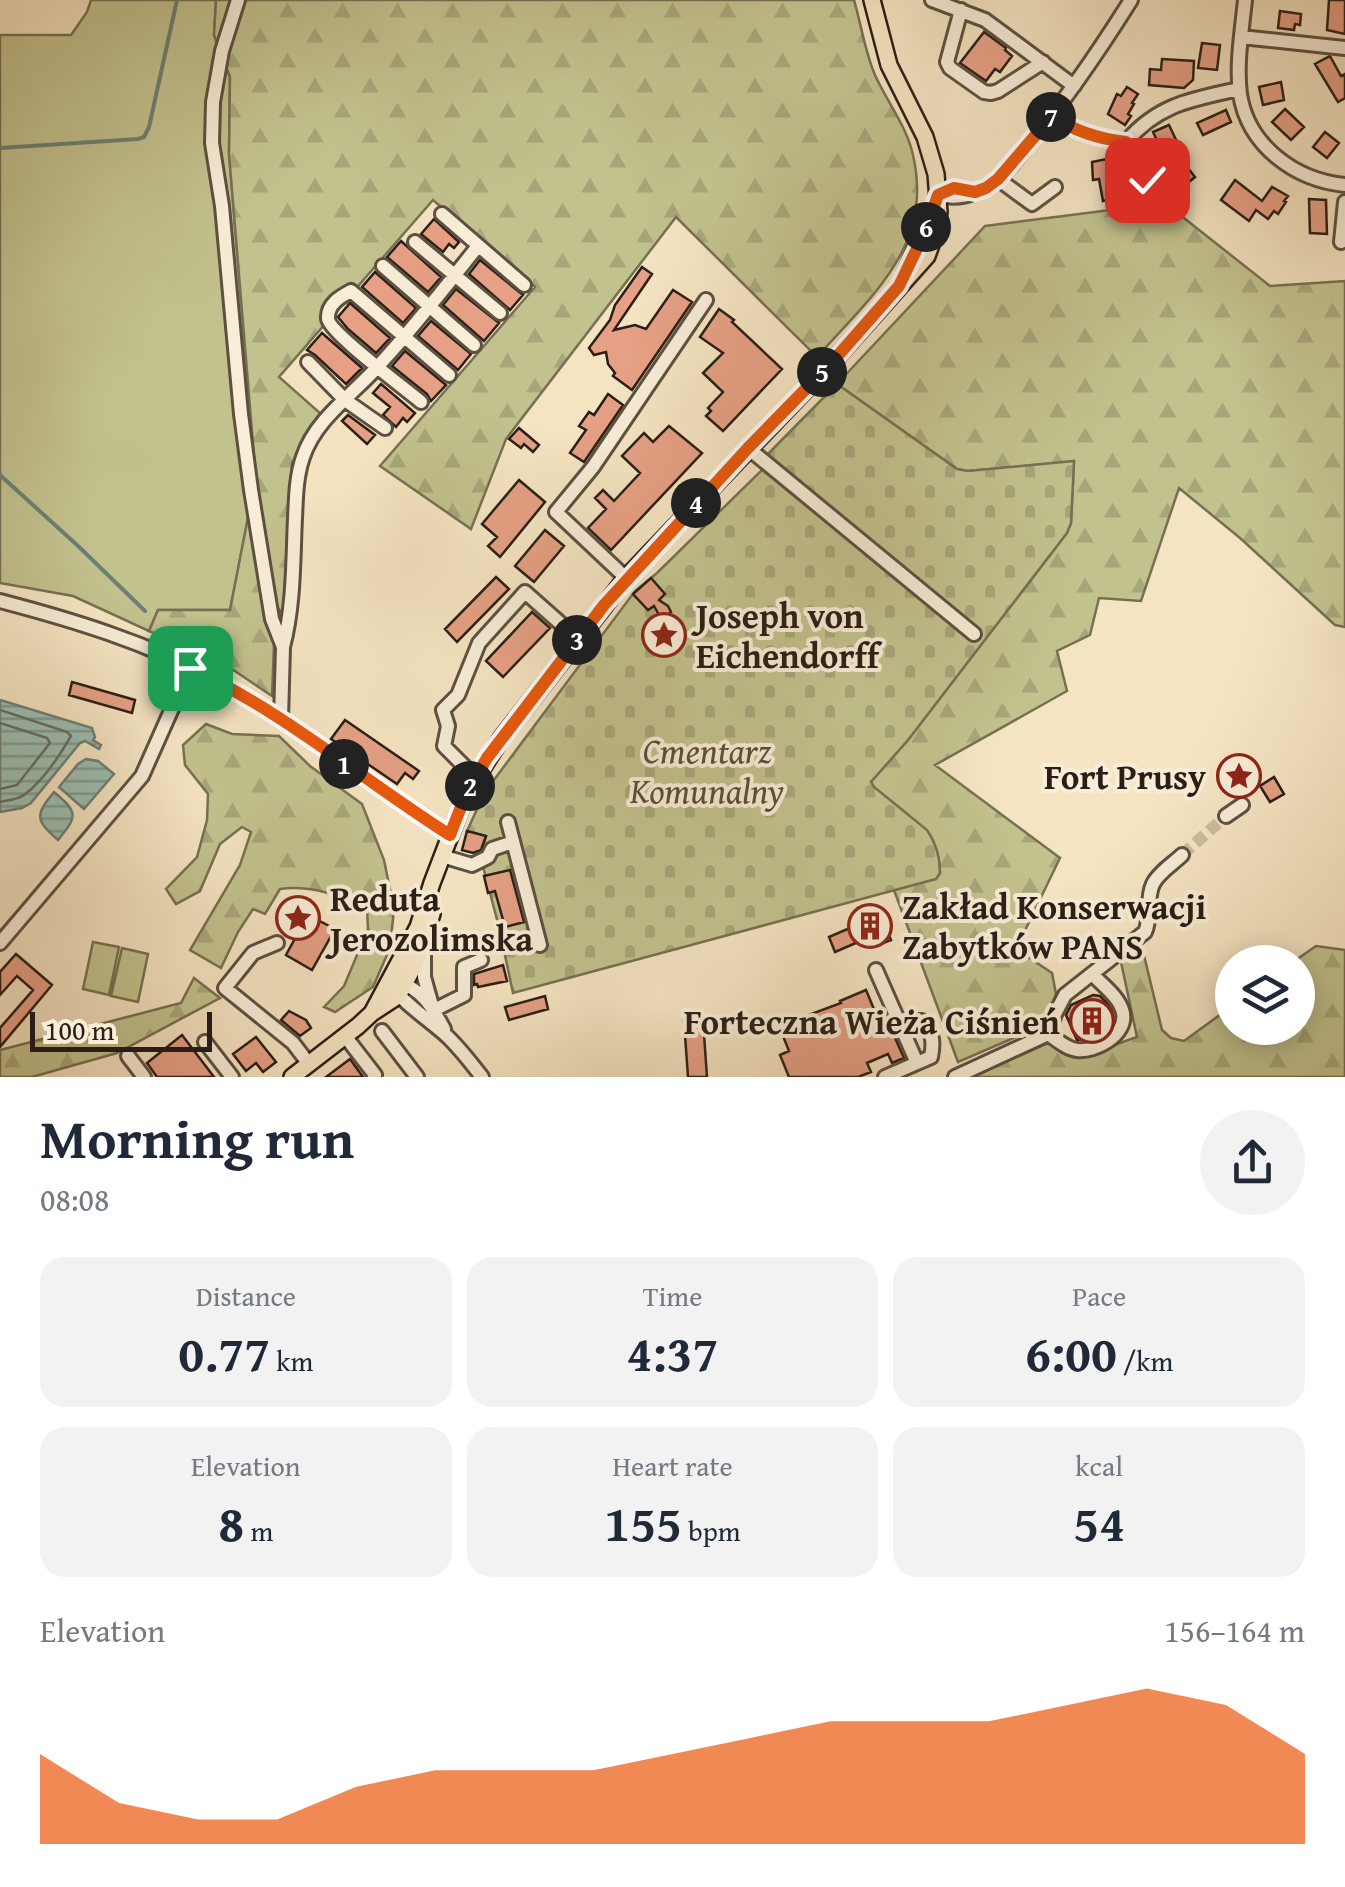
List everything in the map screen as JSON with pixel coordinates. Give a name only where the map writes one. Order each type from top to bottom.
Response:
[{"type":"main road","points":[[398,987],[466,794],[500,739],[626,578],[834,360],[899,286],[924,234],[938,195],[936,174],[918,121],[889,64],[872,0]]},
{"type":"main road","points":[[292,1077],[345,1036],[398,987],[426,938],[440,885],[442,856]]},
{"type":"street","points":[[238,0],[222,51],[213,102],[212,143],[251,490],[272,619],[283,647]]},
{"type":"street","points":[[932,0],[985,20],[1074,86]]},
{"type":"street","points":[[938,195],[956,198],[998,179],[1052,116],[1132,0]]},
{"type":"street","points":[[1244,0],[1240,89],[1252,129],[1276,157],[1315,179],[1345,185]]},
{"type":"street","points":[[961,10],[946,62],[984,92],[998,91],[1043,62]]},
{"type":"street","points":[[1241,36],[1345,48]]},
{"type":"street","points":[[1126,142],[1173,105],[1240,89]]},
{"type":"street","points":[[1052,116],[1066,126],[1126,142]]},
{"type":"street","points":[[1126,142],[1147,180]]},
{"type":"street","points":[[998,179],[1032,204],[1055,187]]},
{"type":"street","points":[[1341,242],[1345,202]]},
{"type":"street","points":[[442,214],[524,285]]},
{"type":"street","points":[[415,242],[500,313]]},
{"type":"street","points":[[281,719],[298,473],[304,454],[325,419],[404,337],[478,246]]},
{"type":"street","points":[[383,266],[474,345]]},
{"type":"street","points":[[421,402],[330,326],[331,306],[339,297],[351,291],[449,375]]},
{"type":"street","points":[[626,578],[556,512],[593,466],[706,300]]},
{"type":"street","points":[[308,362],[344,400],[385,428]]},
{"type":"street","points":[[748,448],[974,634]]},
{"type":"street","points":[[475,777],[444,746],[448,726],[443,710],[458,696],[478,644],[525,592],[578,639]]},
{"type":"street","points":[[0,601],[92,628],[190,668],[281,719],[450,835]]},
{"type":"street","points":[[0,943],[142,776],[190,668]]},
{"type":"street","points":[[1226,816],[1242,805]]},
{"type":"street","points":[[508,822],[540,945]]},
{"type":"street","points":[[442,856],[472,866],[488,857],[492,848],[513,842]]},
{"type":"street","points":[[954,1077],[1048,1034],[1066,996],[1145,932],[1154,880],[1182,855]]},
{"type":"street","points":[[426,938],[424,977],[448,1036]]},
{"type":"street","points":[[277,944],[253,953],[225,988],[293,1043],[309,1064]]},
{"type":"street","points":[[433,1007],[464,995],[464,966],[481,960]]},
{"type":"street","points":[[876,970],[917,1064]]},
{"type":"street","points":[[1048,1034],[1073,1050],[1088,1049],[1116,1036],[1123,1025],[1123,1011],[1093,974]]},
{"type":"street","points":[[398,987],[420,993],[433,1007]]},
{"type":"street","points":[[398,987],[448,1036],[482,1077]]},
{"type":"street","points":[[885,1077],[931,1057],[934,1043],[930,1030],[922,1022],[900,1025]]},
{"type":"street","points":[[382,1032],[417,1077]]},
{"type":"street","points":[[345,1036],[374,1077]]},
{"type":"street","points":[[205,1042],[232,1077]]},
{"type":"street","points":[[128,1056],[144,1077]]},
{"type":"green space","points":[[91,0],[216,0],[214,35],[230,77],[229,154],[256,480],[230,610],[158,610],[149,631],[73,596],[0,583],[0,35],[71,35]]},
{"type":"green space","points":[[216,0],[854,0],[872,66],[912,151],[917,184],[915,214],[907,240],[878,289],[817,357],[676,217],[506,439],[471,529],[380,466],[535,287],[433,200],[279,377],[321,414],[292,463],[283,614],[276,606],[256,480],[229,154],[230,77],[214,35]]},
{"type":"green space","points":[[1165,203],[1270,286],[1345,281],[1345,627],[1335,625],[1179,488],[1141,601],[1099,598],[1090,635],[1057,651],[1067,691],[935,765],[1060,858],[1016,949],[1052,973],[1056,994],[1046,1024],[958,1062],[894,890],[936,879],[940,873],[934,845],[918,824],[870,782],[908,740],[1067,533],[1074,462],[957,469],[837,384],[985,226]]},
{"type":"green space","name":"Cmentarz Komunalny","points":[[837,384],[957,469],[1074,461],[1071,523],[1067,533],[908,740],[871,782],[927,830],[937,851],[940,873],[936,879],[513,993],[480,855],[486,836],[467,831],[485,792],[635,591],[769,463],[765,457]]},
{"type":"green space","points":[[249,512],[274,644],[272,696],[220,661],[149,631],[158,610],[230,610]]},
{"type":"green space","points":[[206,724],[232,734],[279,736],[310,766],[362,804],[384,860],[394,909],[390,948],[373,987],[335,1012],[324,1007],[344,986],[368,929],[367,909],[347,899],[314,890],[280,889],[265,914],[253,909],[221,968],[190,950],[240,865],[251,832],[242,827],[220,844],[200,891],[176,904],[166,889],[197,857],[207,820],[208,794],[185,765],[183,745]]},
{"type":"green space","points":[[93,942],[119,947],[109,995],[83,989]]},
{"type":"green space","points":[[1142,947],[1162,1030],[1171,1038],[1184,1041],[1215,1018],[1215,1045],[1315,1045],[1315,947],[1345,950],[1345,1077],[971,1077],[1048,1043],[1076,1056],[1137,1037],[1121,962]]},
{"type":"green space","points":[[122,948],[148,954],[138,1002],[111,996]]},
{"type":"green space","points":[[194,978],[220,998],[117,1053],[32,1077],[0,1077],[0,1050],[181,1003]]},
{"type":"water","points":[[0,700],[92,728],[93,740],[101,745],[99,749],[85,741],[80,743],[31,803],[0,812]]},
{"type":"water","points":[[86,759],[98,761],[114,774],[84,809],[59,787]]},
{"type":"water","points":[[54,792],[72,814],[58,840],[40,817]]},
{"type":"building","points":[[1329,0],[1345,0],[1345,34],[1327,30]]},
{"type":"building","points":[[1280,11],[1301,14],[1300,25],[1295,24],[1294,30],[1278,28]]},
{"type":"building","points":[[984,32],[1012,56],[1000,72],[995,69],[986,81],[960,63]]},
{"type":"building","points":[[1202,43],[1220,45],[1217,70],[1198,68]]},
{"type":"building","points":[[1330,56],[1341,76],[1345,74],[1345,98],[1338,102],[1315,64]]},
{"type":"building","points":[[1162,59],[1194,61],[1193,80],[1184,88],[1149,85],[1150,69],[1161,70]]},
{"type":"building","points":[[1281,82],[1284,100],[1263,105],[1259,87]]},
{"type":"building","points":[[1127,87],[1138,94],[1125,125],[1108,114],[1117,94],[1121,96]]},
{"type":"building","points":[[1285,109],[1304,127],[1291,140],[1272,122]]},
{"type":"building","points":[[1226,110],[1231,122],[1203,135],[1197,123]]},
{"type":"building","points":[[1169,125],[1179,146],[1168,152],[1164,145],[1160,147],[1153,132]]},
{"type":"building","points":[[1325,132],[1339,143],[1327,158],[1313,147]]},
{"type":"building","points":[[1112,158],[1115,172],[1120,170],[1123,197],[1103,201],[1099,179],[1093,180],[1092,162]]},
{"type":"building","points":[[1184,163],[1195,177],[1172,196],[1161,182]]},
{"type":"building","points":[[1235,180],[1262,201],[1272,187],[1288,196],[1286,202],[1278,214],[1274,211],[1268,219],[1256,210],[1249,221],[1221,200]]},
{"type":"building","points":[[1309,199],[1326,200],[1327,234],[1310,233]]},
{"type":"building","points":[[434,219],[459,242],[454,248],[449,244],[443,252],[421,234]]},
{"type":"building","points":[[401,241],[441,277],[428,292],[387,257]]},
{"type":"building","points":[[480,260],[523,295],[510,310],[469,274]]},
{"type":"building","points":[[642,267],[652,274],[614,330],[635,325],[646,329],[673,290],[692,302],[632,390],[613,376],[606,352],[594,355],[589,348]]},
{"type":"building","points":[[375,272],[416,308],[403,323],[362,287]]},
{"type":"building","points":[[456,289],[499,323],[484,341],[443,305]]},
{"type":"building","points":[[350,303],[390,338],[376,353],[338,317]]},
{"type":"building","points":[[719,309],[782,369],[723,431],[706,416],[723,392],[703,373],[723,353],[700,337]]},
{"type":"building","points":[[431,321],[471,354],[458,370],[418,336]]},
{"type":"building","points":[[322,333],[362,368],[346,384],[307,350]]},
{"type":"building","points":[[405,351],[446,385],[431,401],[392,366]]},
{"type":"building","points":[[381,384],[415,413],[407,422],[403,418],[396,427],[383,415],[390,407],[373,393]]},
{"type":"building","points":[[608,394],[623,405],[584,462],[570,453],[586,430],[579,426],[589,412],[594,415]]},
{"type":"building","points":[[348,415],[375,435],[367,444],[342,421]]},
{"type":"building","points":[[669,426],[702,453],[611,550],[588,528],[606,509],[595,498],[603,490],[614,501],[640,473],[622,456],[644,433],[653,442]]},
{"type":"building","points":[[519,428],[539,445],[533,452],[509,439]]},
{"type":"building","points":[[519,480],[545,502],[500,557],[488,546],[497,537],[482,524]]},
{"type":"building","points":[[545,530],[564,546],[534,582],[515,566]]},
{"type":"building","points":[[496,577],[509,589],[457,642],[445,629]]},
{"type":"building","points":[[651,578],[665,594],[659,600],[671,612],[665,617],[654,606],[648,610],[633,594]]},
{"type":"building","points":[[532,612],[550,628],[503,677],[486,661]]},
{"type":"building","points":[[72,682],[135,700],[132,713],[69,695]]},
{"type":"building","points":[[345,720],[419,771],[413,779],[405,773],[397,784],[331,739]]},
{"type":"building","points":[[1274,777],[1284,794],[1270,802],[1260,786]]},
{"type":"building","points":[[467,831],[486,836],[481,850],[462,850]]},
{"type":"building","points":[[510,870],[524,922],[505,927],[495,891],[488,893],[484,876]]},
{"type":"building","points":[[308,915],[335,929],[312,970],[286,955]]},
{"type":"building","name":"Zakład Konserwacji Zabytków PANS","points":[[880,915],[891,940],[876,946],[872,936],[835,952],[829,937]]},
{"type":"building","points":[[16,954],[52,985],[0,1047],[0,1028],[33,990],[17,976],[0,995],[0,972]]},
{"type":"building","points":[[503,965],[507,981],[474,985],[474,974]]},
{"type":"building","points":[[866,990],[876,1014],[883,1011],[904,1058],[892,1063],[888,1054],[867,1063],[871,1072],[858,1077],[789,1077],[780,1055],[789,1051],[779,1026]]},
{"type":"building","name":"Forteczna Wieża Ciśnień","points":[[1093,995],[1107,1003],[1113,1019],[1097,1036],[1077,1040],[1066,1015],[1071,1005]]},
{"type":"building","points":[[545,996],[548,1009],[509,1020],[505,1007]]},
{"type":"building","points":[[289,1011],[306,1020],[311,1028],[300,1036],[281,1020]]},
{"type":"building","points":[[703,1020],[707,1077],[688,1077],[684,1021]]},
{"type":"building","points":[[182,1035],[214,1077],[157,1077],[147,1063]]},
{"type":"building","points":[[256,1037],[276,1062],[263,1072],[256,1063],[246,1071],[233,1054]]},
{"type":"building","points":[[350,1059],[363,1077],[326,1077]]},
{"type":"waterway","points":[[0,148],[144,137],[177,0]]},
{"type":"waterway","points":[[0,475],[145,611]]},
{"type":"tunnel","points":[[1182,855],[1226,816]]},
{"type":"place","name":"Joseph von Eichendorff","points":[[664,635]]},
{"type":"place","name":"Fort Prusy","points":[[1239,776]]},
{"type":"place","name":"Reduta Jerozolimska","points":[[298,918]]},
{"type":"place","name":"Zakład Konserwacji Zabytków PANS","points":[[870,926]]},
{"type":"place","name":"Forteczna Wieża Ciśnień","points":[[1092,1021]]},
{"type":"route","points":[[190,668],[281,719],[450,835],[466,794],[487,758],[626,578],[834,360],[899,286],[938,195],[954,188],[975,192],[986,188],[1052,116],[1066,126],[1126,142],[1147,180]]}]
